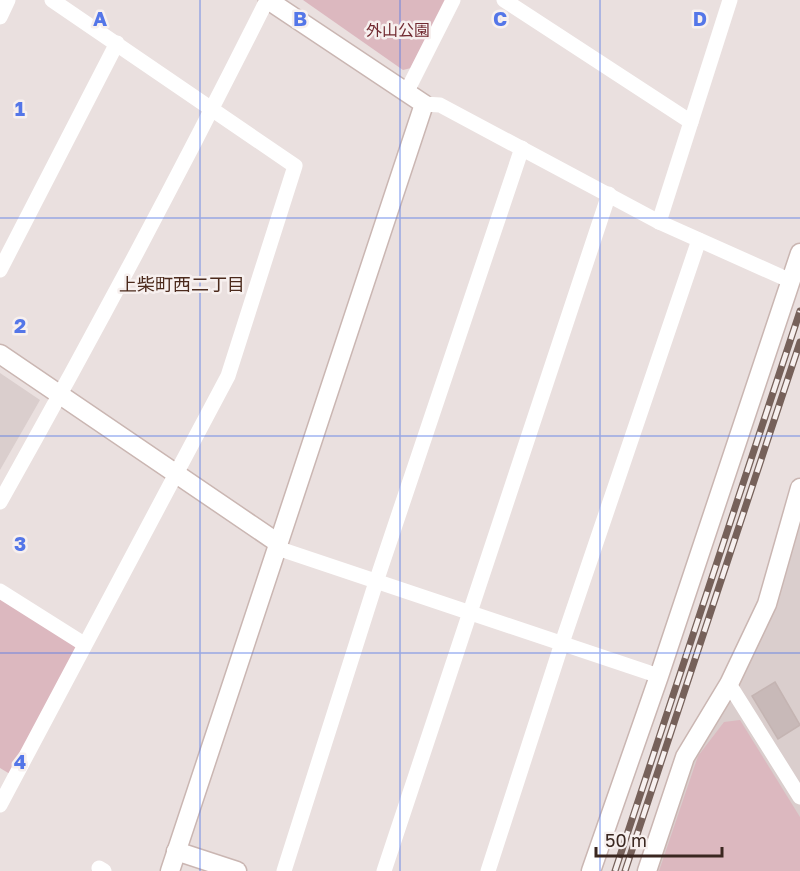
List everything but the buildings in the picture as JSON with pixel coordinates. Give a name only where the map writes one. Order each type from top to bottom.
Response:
[{"type":"street","points":[[0,16],[8,0]]},
{"type":"street","points":[[0,805],[228,376],[295,166],[52,0]]},
{"type":"street","points":[[0,502],[60,396],[268,0],[424,104],[440,105],[659,222],[791,281]]},
{"type":"street","points":[[406,93],[453,0]]},
{"type":"street","points":[[504,0],[691,122]]},
{"type":"street","points":[[659,222],[730,0]]},
{"type":"street","points":[[0,270],[117,43]]},
{"type":"street","points":[[170,871],[424,104]]},
{"type":"street","points":[[284,871],[376,582],[522,147]]},
{"type":"street","points":[[384,871],[609,194]]},
{"type":"street","points":[[488,871],[562,643],[699,240]]},
{"type":"street","points":[[591,871],[659,676],[800,253]]},
{"type":"street","points":[[0,354],[277,545],[376,582],[659,676]]},
{"type":"street","points":[[648,871],[685,758],[729,684],[767,604],[800,488]]},
{"type":"street","points":[[0,591],[84,644]]},
{"type":"street","points":[[729,684],[800,797]]},
{"type":"street","points":[[176,851],[237,871]]},
{"type":"shaded area","points":[[0,373],[40,400],[0,470]]},
{"type":"shaded area","points":[[800,488],[800,871],[647,871],[685,757],[729,684]]},
{"type":"green space","name":"外山公園","points":[[303,0],[448,0],[411,68],[403,70]]},
{"type":"green space","points":[[0,591],[84,644],[15,777],[0,768]]},
{"type":"green space","points":[[740,720],[800,817],[800,871],[659,871],[698,756],[724,722]]},
{"type":"railway","points":[[615,871],[800,311]]},
{"type":"railway","points":[[625,871],[800,342]]},
{"type":"district","name":"上柴町西二丁目","points":[[182,285]]}]
